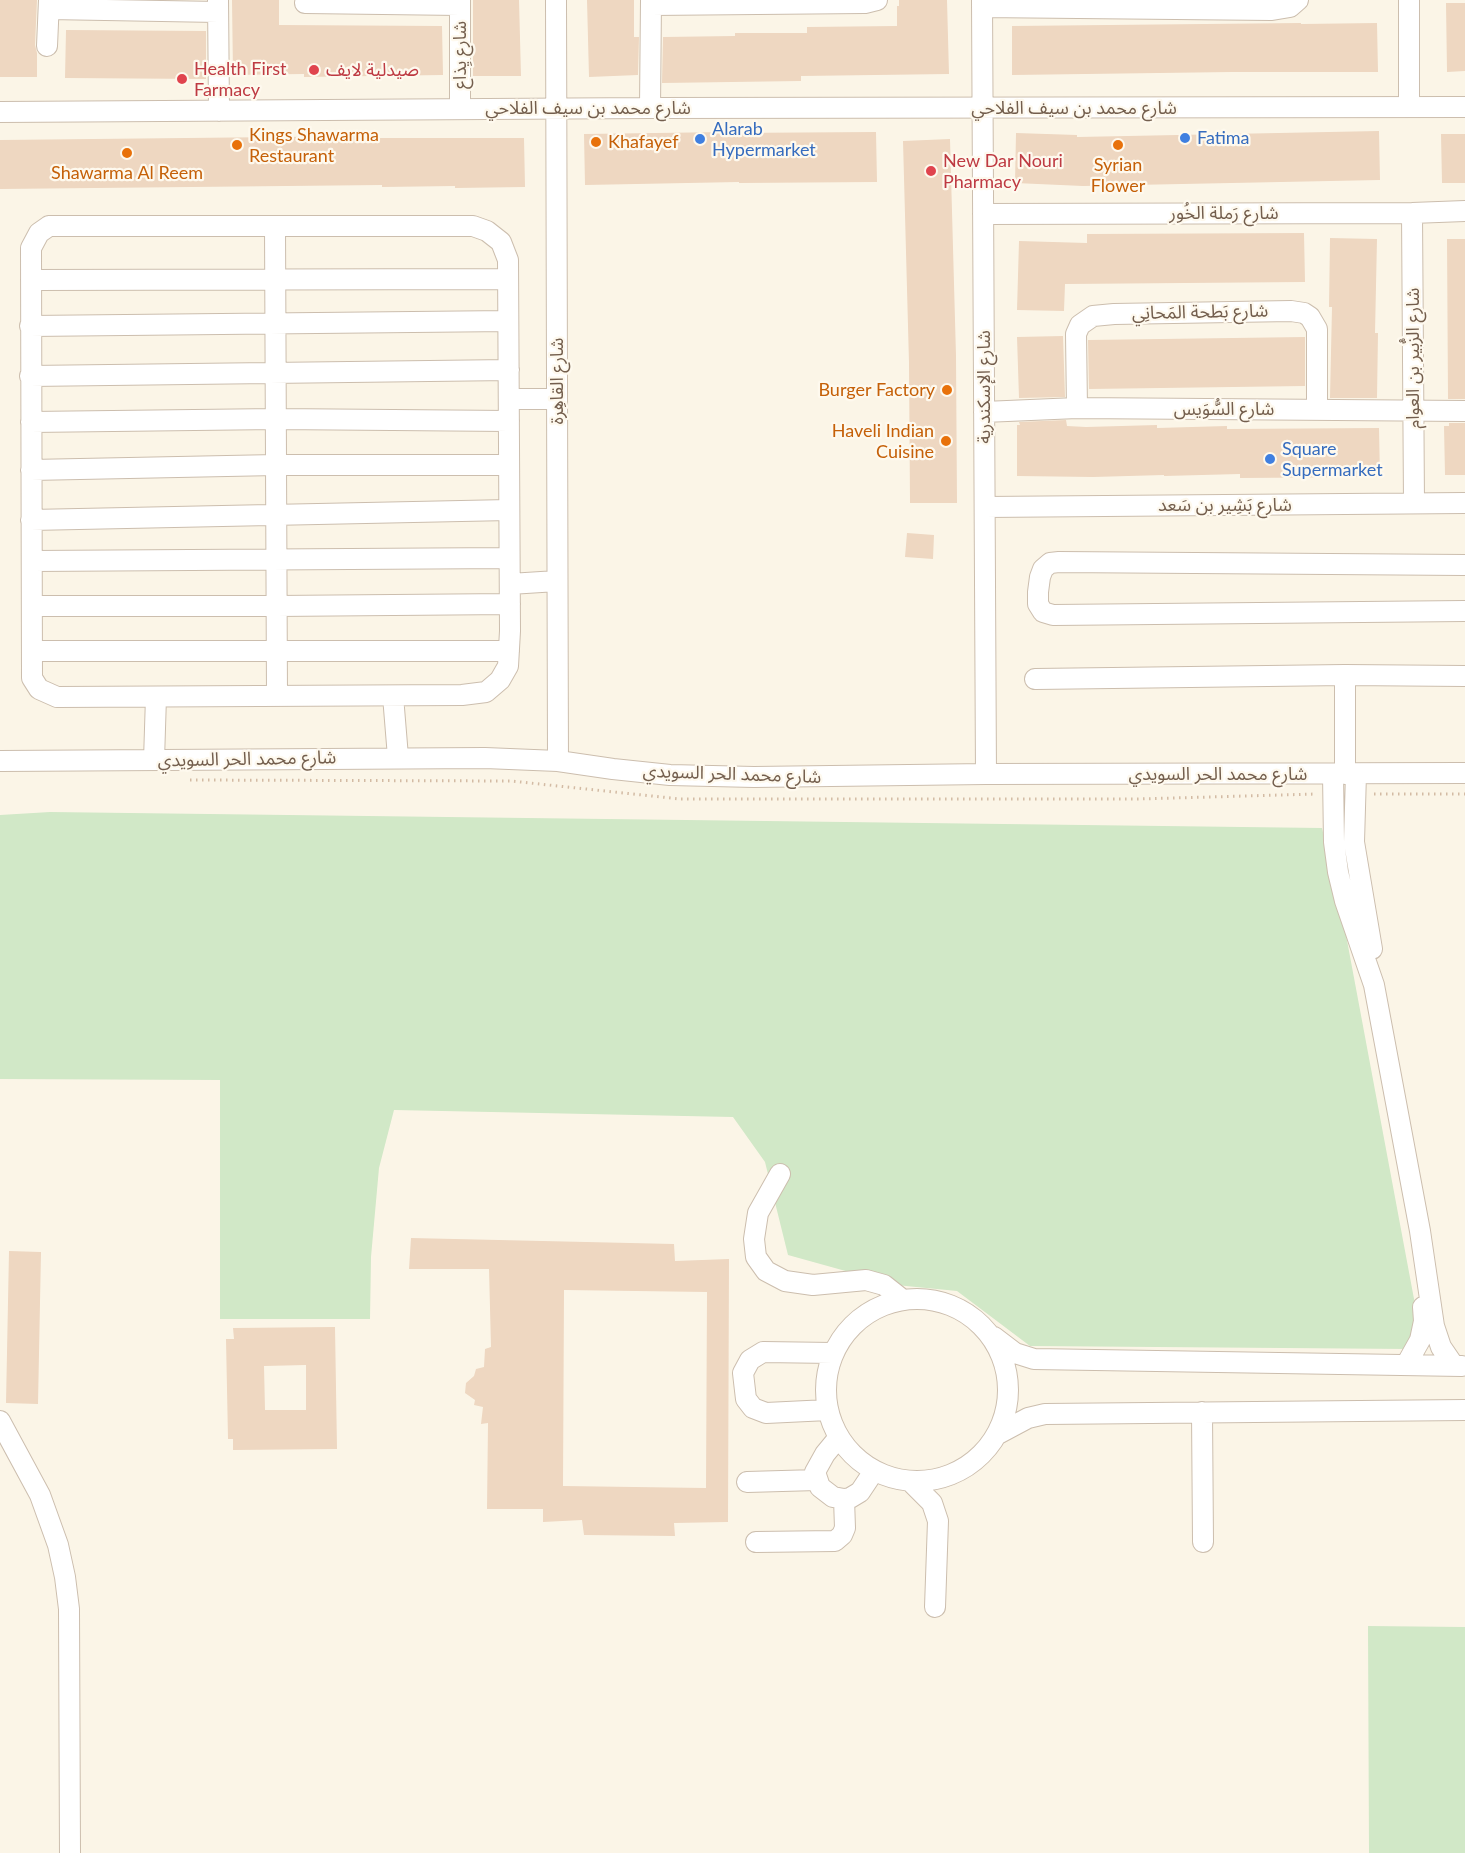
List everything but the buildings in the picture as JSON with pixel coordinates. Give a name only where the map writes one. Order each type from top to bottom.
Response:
[{"type":"street","name":"شارع القاهِرة","points":[[556,0],[558,761]]},
{"type":"street","points":[[650,108],[651,2],[865,3],[877,0]]},
{"type":"street","points":[[982,4],[1272,10],[1290,7],[1299,0]]},
{"type":"street","points":[[1409,0],[1409,107]]},
{"type":"street","points":[[305,3],[460,2]]},
{"type":"street","name":"شارع يِذاع","points":[[460,2],[460,109]]},
{"type":"street","points":[[47,46],[49,4],[218,6],[219,111]]},
{"type":"street","name":"شارع الإسكندرية","points":[[982,4],[986,774]]},
{"type":"street","name":"شارع محمد بن سيف الفلاحي","points":[[0,112],[1465,107]]},
{"type":"street","name":"شارع رَملة الخُور","points":[[983,214],[1465,212]]},
{"type":"street","name":"شارع الزُّبير بن العوام","points":[[1412,213],[1414,503]]},
{"type":"street","points":[[49,226],[473,226],[487,231],[501,242],[508,260],[508,279],[510,604],[508,666],[500,680],[486,692],[393,696],[57,697],[39,689],[32,678],[30,280],[31,248],[39,233],[49,226]]},
{"type":"street","points":[[275,226],[277,695]]},
{"type":"street","points":[[30,280],[508,279]]},
{"type":"street","name":"شارع بَطحة المَحانِي","points":[[1077,408],[1076,334],[1080,325],[1093,316],[1291,311],[1304,313],[1317,329],[1317,410]]},
{"type":"street","points":[[30,326],[508,321]]},
{"type":"street","points":[[30,376],[508,370]]},
{"type":"street","points":[[509,399],[557,399]]},
{"type":"street","name":"شارع السُّوَيس","points":[[984,412],[1077,408],[1465,411]]},
{"type":"street","points":[[31,422],[276,419],[509,420]]},
{"type":"street","points":[[31,470],[276,465],[509,465]]},
{"type":"street","name":"شارع بَشِير بن سَعد","points":[[985,507],[1465,503]]},
{"type":"street","points":[[31,520],[509,510]]},
{"type":"street","points":[[32,561],[509,558]]},
{"type":"street","points":[[1465,566],[1293,562],[1059,562],[1050,563],[1043,569],[1038,592],[1038,604],[1043,612],[1053,615],[1465,611]]},
{"type":"street","points":[[510,584],[557,581]]},
{"type":"street","points":[[32,606],[510,604]]},
{"type":"street","points":[[32,651],[509,651]]},
{"type":"street","points":[[1345,675],[1345,774],[1371,941],[1374,985],[1420,1231],[1437,1336],[1447,1357],[1459,1366]]},
{"type":"street","points":[[1035,679],[1345,675],[1465,676]]},
{"type":"street","points":[[393,696],[398,757]]},
{"type":"street","points":[[154,760],[156,697]]},
{"type":"street","name":"شارع محمد الحر السويدي","points":[[0,761],[485,758],[558,761],[614,769],[711,777],[1465,773]]},
{"type":"street","points":[[1345,774],[1334,842],[1341,886],[1374,985]]},
{"type":"street","points":[[1334,842],[1354,842]]},
{"type":"street","points":[[780,1174],[758,1213],[754,1239],[756,1257],[766,1271],[785,1281],[813,1285],[866,1280],[884,1285],[903,1300]]},
{"type":"street","points":[[1406,1365],[1416,1349],[1422,1331],[1427,1283]]},
{"type":"street","points":[[991,1335],[1003,1358],[1009,1383],[1007,1409],[998,1434],[982,1455],[966,1467],[933,1480],[903,1480],[874,1471],[850,1453],[833,1428],[825,1399],[827,1369],[838,1341],[857,1319],[883,1304],[913,1298],[942,1301],[969,1314],[1015,1353],[1034,1359],[1459,1366]]},
{"type":"street","points":[[828,1410],[766,1413],[753,1408],[746,1399],[743,1373],[750,1360],[763,1352],[834,1353]]},
{"type":"street","points":[[998,1434],[1028,1418],[1044,1414],[1465,1410]]},
{"type":"street","points":[[1202,1412],[1203,1542]]},
{"type":"street","points":[[0,1421],[40,1495],[58,1545],[65,1577],[69,1609],[70,1853]]},
{"type":"street","points":[[839,1437],[825,1454],[815,1472],[820,1487],[833,1497],[844,1499],[860,1492],[874,1471]]},
{"type":"street","points":[[747,1482],[817,1480]]},
{"type":"street","points":[[910,1480],[932,1503],[938,1521],[934,1607]]},
{"type":"street","points":[[756,1542],[835,1541],[842,1535],[845,1528],[844,1499]]},
{"type":"path","points":[[179,780],[511,781],[680,799],[1218,797]]},
{"type":"green space","points":[[50,812],[1322,828],[1346,935],[1417,1315],[1409,1349],[1030,1346],[957,1291],[896,1285],[788,1255],[765,1162],[733,1117],[394,1110],[379,1168],[371,1257],[370,1319],[220,1319],[220,1080],[0,1079],[0,815]]},
{"type":"green space","points":[[1368,1626],[1465,1627],[1465,1853],[1369,1853]]},
{"type":"place","name":"صيدلية لايف","points":[[314,70]]},
{"type":"place","name":"Health First Farmacy","points":[[182,79]]},
{"type":"place","name":"Fatima","points":[[1185,138]]},
{"type":"place","name":"Alarab Hypermarket","points":[[700,139]]},
{"type":"place","name":"Khafayef","points":[[596,142]]},
{"type":"place","name":"Kings Shawarma Restaurant","points":[[237,145]]},
{"type":"place","name":"Syrian Flower","points":[[1118,145]]},
{"type":"place","name":"Shawarma Al Reem","points":[[127,153]]},
{"type":"place","name":"New Dar Nouri Pharmacy","points":[[931,171]]},
{"type":"place","name":"Burger Factory","points":[[947,390]]},
{"type":"place","name":"Haveli Indian Cuisine","points":[[946,441]]},
{"type":"place","name":"Square Supermarket","points":[[1270,459]]}]
